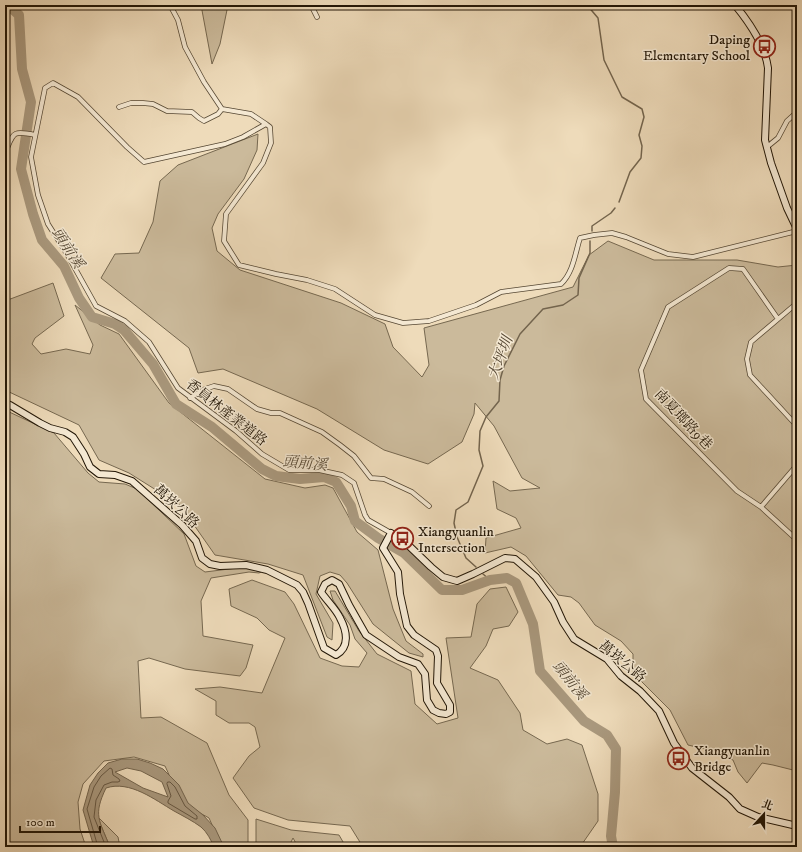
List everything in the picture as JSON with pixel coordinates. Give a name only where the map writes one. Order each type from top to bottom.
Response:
[{"type":"street","points":[[170,5],[178,20],[185,47],[204,82],[222,109],[251,114],[270,127],[271,143],[263,163],[226,214],[224,241],[239,265],[307,280],[335,289],[375,315],[403,323],[429,321],[476,305],[501,292],[560,284],[567,278],[580,238],[612,233],[668,254],[693,257],[797,230],[787,208],[771,163],[765,140],[768,68],[766,58],[753,30],[735,5]]},
{"type":"street","points":[[311,5],[317,17]]},
{"type":"street","name":"香員林產業道路","points":[[266,124],[243,137],[225,144],[144,162],[127,147],[78,97],[53,83],[45,88],[31,157],[38,194],[48,224],[67,254],[96,306],[125,320],[149,342],[178,388],[236,430],[262,454],[289,470],[319,470],[342,475],[354,484],[368,520],[391,533]]},
{"type":"street","points":[[119,107],[131,103],[152,104],[167,111],[192,112],[204,121],[218,114],[222,109]]},
{"type":"street","points":[[767,147],[778,138],[787,121],[797,112]]},
{"type":"street","points":[[5,153],[11,137],[16,134],[20,132],[35,135]]},
{"type":"street","name":"南夏瑯路9巷","points":[[761,507],[737,491],[646,399],[641,370],[668,307],[730,268],[743,269],[778,319]]},
{"type":"street","points":[[797,303],[751,342],[746,359],[750,375],[797,426]]},
{"type":"street","points":[[190,398],[205,389],[214,386],[228,389],[257,409],[271,413],[280,412],[322,432],[345,448],[354,456],[371,478],[384,479],[412,492],[430,506]]},
{"type":"street","name":"萬崁公路","points":[[5,403],[40,423],[50,428],[65,432],[73,437],[90,467],[98,474],[132,480],[182,525],[196,541],[202,558],[210,564],[220,566],[246,565],[267,570],[297,585],[303,592],[308,603],[324,648],[336,655],[343,651],[346,645],[346,635],[340,618],[321,592],[325,584],[332,580],[339,584],[366,635],[399,657],[418,664],[425,674],[427,700],[433,710],[438,713],[446,714],[450,712],[450,705],[437,683],[438,656],[436,650],[414,635],[407,626],[400,594],[398,572],[383,548],[391,533],[405,542],[443,577],[457,580],[473,574],[505,558],[515,559],[536,577],[554,602],[563,622],[574,638],[607,659],[621,676],[640,691],[659,711],[674,743],[692,768],[729,797],[740,809],[758,817],[797,826]]},
{"type":"street","points":[[797,465],[761,507],[797,540]]},
{"type":"shaded area","points":[[201,5],[228,5],[220,44],[212,64]]},
{"type":"shaded area","points":[[258,134],[257,150],[244,179],[218,214],[212,228],[217,251],[240,270],[341,303],[385,324],[393,347],[422,377],[429,365],[424,328],[573,287],[589,255],[608,241],[654,260],[737,260],[778,267],[797,265],[797,771],[762,763],[747,783],[738,772],[733,760],[705,749],[688,745],[670,710],[633,673],[633,654],[621,641],[595,625],[579,603],[571,597],[558,595],[526,556],[511,547],[485,553],[486,538],[521,528],[516,518],[497,509],[493,481],[510,491],[540,488],[522,478],[494,426],[475,403],[474,414],[462,442],[428,464],[384,450],[317,409],[223,369],[198,373],[189,348],[101,278],[115,254],[139,253],[153,222],[160,181],[178,165]]},
{"type":"shaded area","points":[[53,283],[64,316],[35,338],[32,344],[41,354],[66,349],[90,354],[93,345],[75,305],[100,325],[119,334],[169,403],[265,479],[305,488],[325,485],[333,488],[357,532],[378,550],[393,609],[406,641],[423,654],[423,657],[409,653],[373,624],[347,583],[340,575],[330,572],[320,576],[316,594],[333,623],[332,640],[327,637],[303,575],[268,564],[215,555],[180,505],[129,473],[99,460],[79,425],[5,390],[5,301]]},
{"type":"shaded area","points":[[5,410],[54,433],[88,473],[99,482],[125,484],[137,489],[184,534],[196,566],[205,572],[245,567],[261,572],[249,572],[211,578],[201,601],[203,636],[253,645],[246,668],[240,676],[185,669],[149,658],[138,661],[141,718],[161,717],[207,743],[229,795],[248,820],[248,847],[222,847],[209,818],[182,803],[165,766],[134,757],[104,761],[83,784],[78,802],[80,829],[86,847],[5,847]]},
{"type":"shaded area","points":[[252,580],[285,592],[294,604],[320,658],[342,666],[359,667],[367,653],[355,639],[350,625],[333,600],[330,591],[335,591],[359,631],[377,654],[411,671],[415,704],[437,724],[458,718],[446,638],[471,637],[477,604],[490,589],[506,587],[518,612],[509,626],[493,629],[486,646],[470,668],[498,680],[520,713],[523,730],[547,744],[567,739],[582,745],[598,794],[598,821],[580,847],[363,847],[350,826],[288,820],[254,808],[233,778],[249,756],[260,747],[255,727],[249,723],[229,723],[216,715],[216,701],[195,689],[220,687],[262,693],[285,638],[269,630],[257,618],[231,606],[229,589]]},
{"type":"shaded area","points":[[97,816],[118,837],[120,847],[110,847]]},
{"type":"shaded area","points":[[256,819],[291,830],[339,835],[346,847],[298,847],[293,838],[290,844],[291,847],[256,847]]},
{"type":"water","points":[[122,759],[137,759],[163,769],[179,785],[188,803],[203,815],[215,828],[224,847],[214,847],[207,834],[201,827],[142,792],[115,786],[106,788],[102,797],[99,811],[100,824],[110,847],[94,847],[83,810],[90,785],[98,773],[108,763]],"holes":[[[127,768],[141,771],[162,782],[168,797],[143,788],[115,772]]]},
{"type":"waterway","name":"頭前溪","points":[[8,5],[19,15],[22,69],[31,102],[21,169],[33,214],[42,240],[64,266],[79,298],[92,317],[115,324],[124,330],[153,364],[176,404],[212,427],[262,469],[276,476],[300,479],[324,477],[336,482],[351,506],[355,521],[378,538],[404,553],[442,590],[462,590],[490,580],[507,578],[516,583],[533,624],[540,671],[584,721],[607,735],[616,749],[615,792],[611,836],[613,847]]},
{"type":"waterway","name":"大坪圳","points":[[587,5],[598,18],[604,60],[622,97],[642,109],[644,117],[639,135],[642,146],[641,158],[630,172],[619,202]]},
{"type":"waterway","name":"大坪圳","points":[[592,231],[592,226],[611,213],[615,208]]},
{"type":"waterway","name":"大坪圳","points":[[476,567],[466,558],[457,537],[454,523],[456,510],[468,502],[483,466],[479,450],[480,431],[486,417],[499,401],[500,380],[504,366],[520,334],[543,309],[563,305],[578,295],[579,278],[590,253],[590,241]]},
{"type":"waterway","name":"大坪圳","points":[[483,574],[490,580]]},
{"type":"place","name":"Daping Elementary School","points":[[765,47]]},
{"type":"place","name":"Xiangyuanlin Intersection","points":[[402,539]]},
{"type":"place","name":"Xiangyuanlin Bridge","points":[[679,758]]}]
